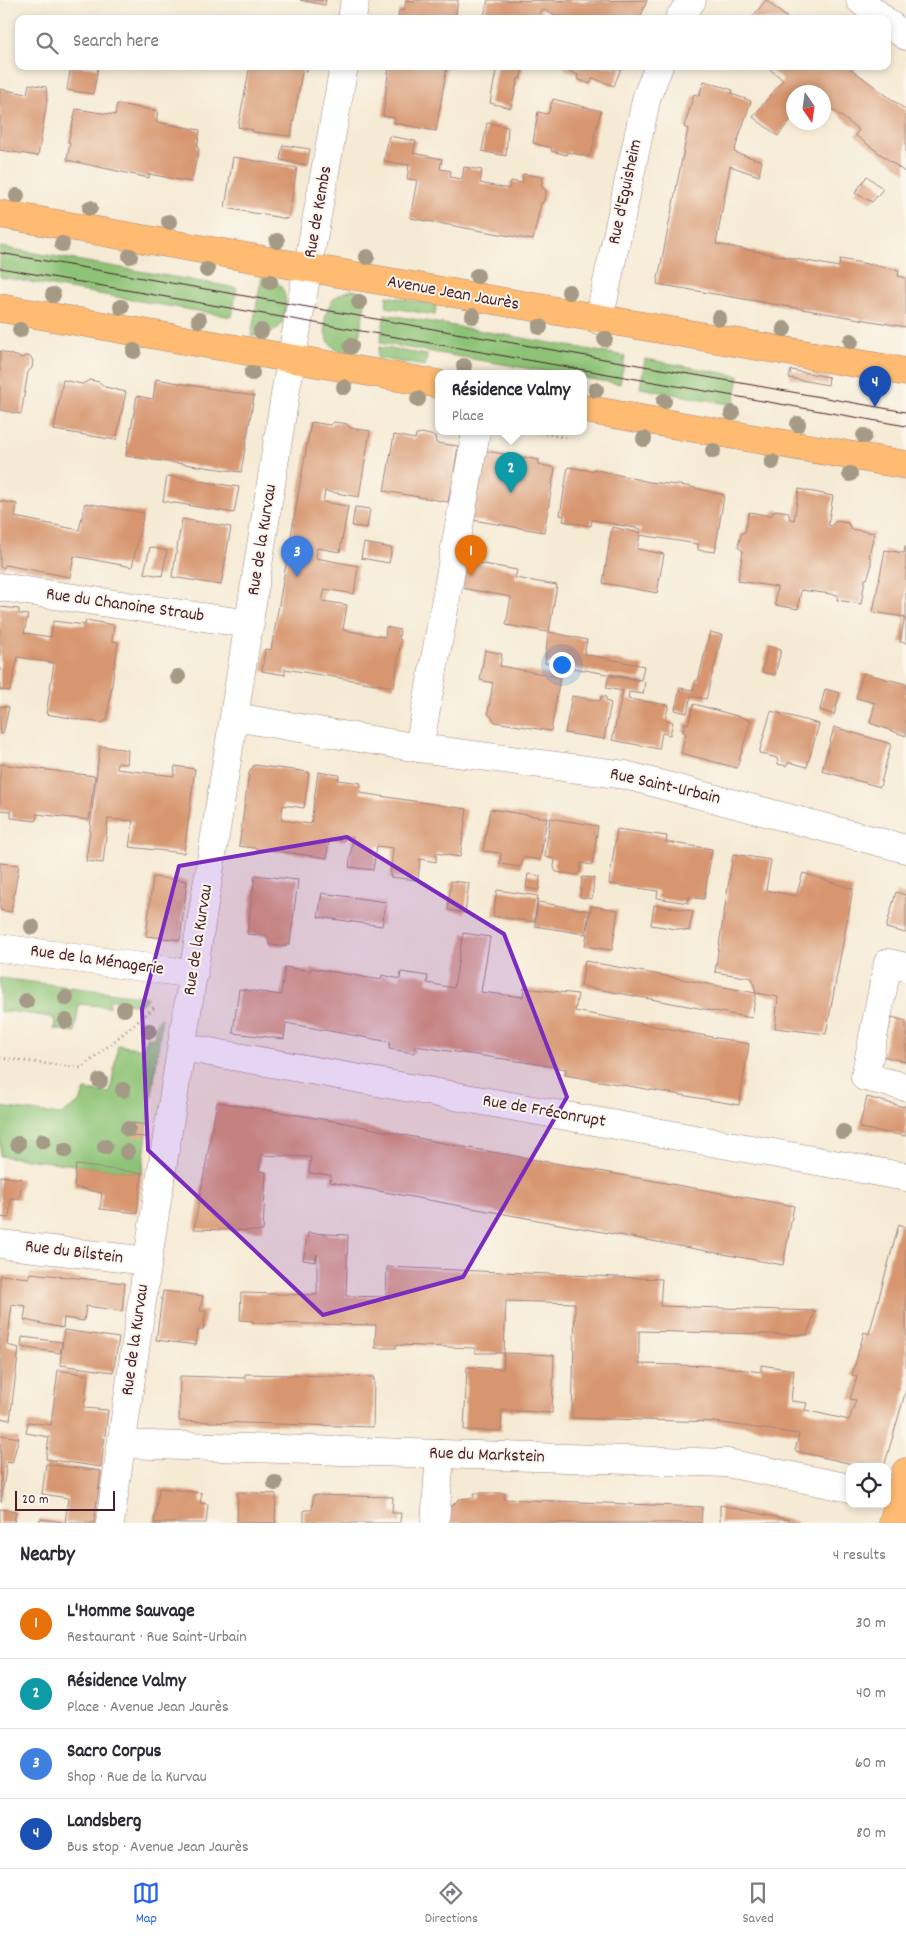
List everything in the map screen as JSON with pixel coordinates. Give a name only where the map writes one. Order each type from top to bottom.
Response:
[{"type":"main road","name":"Avenue Jean Jaurès","points":[[0,214],[599,320],[906,372]]},
{"type":"main road","points":[[0,308],[435,383]]},
{"type":"main road","points":[[587,410],[906,465]]},
{"type":"main road","points":[[893,1506],[906,1472]]},
{"type":"street","points":[[353,15],[356,0]]},
{"type":"street","points":[[682,15],[692,0]]},
{"type":"street","points":[[860,0],[878,15]]},
{"type":"street","points":[[891,26],[906,36]]},
{"type":"street","name":"Rue de Kembs","points":[[292,358],[343,70]]},
{"type":"street","name":"Rue d'Eguisheim","points":[[599,320],[647,96],[657,70]]},
{"type":"street","name":"Rue de la Kurvau","points":[[110,1523],[148,1261],[292,358]]},
{"type":"street","points":[[418,748],[475,435]]},
{"type":"street","name":"Rue du Chanoine Straub","points":[[0,588],[250,624]]},
{"type":"street","name":"Rue Saint-Urbain","points":[[235,717],[418,748],[625,775],[906,849]]},
{"type":"street","name":"Rue de la Ménagerie","points":[[0,948],[194,974]]},
{"type":"street","points":[[906,966],[888,963],[865,1077],[906,1087]]},
{"type":"street","name":"Rue de Fréconrupt","points":[[182,1047],[906,1178]]},
{"type":"street","name":"Rue du Bilstein","points":[[0,1244],[148,1261]]},
{"type":"street","name":"Rue du Markstein","points":[[122,1444],[727,1463],[846,1487]]},
{"type":"street","points":[[435,1523],[440,1454]]},
{"type":"path","points":[[0,1058],[82,1068],[157,1005],[144,966]]},
{"type":"highlighted area","points":[[347,837],[504,934],[567,1097],[463,1277],[323,1315],[148,1150],[142,1009],[179,866]]},
{"type":"green space","points":[[0,247],[237,288],[232,317],[0,277]]},
{"type":"green space","points":[[262,275],[274,280],[281,287],[285,297],[285,310],[283,320],[278,328],[265,335],[251,336]]},
{"type":"green space","points":[[352,290],[367,293],[356,354],[337,350],[332,346],[328,341],[325,329],[327,310],[334,298]]},
{"type":"green space","points":[[387,296],[436,305],[435,315],[386,307]]},
{"type":"green space","points":[[385,314],[625,356],[620,384],[587,378],[587,370],[537,370],[380,343]]},
{"type":"green space","points":[[379,347],[427,355],[425,366],[377,358]]},
{"type":"green space","points":[[645,359],[739,376],[734,405],[640,388]]},
{"type":"green space","points":[[0,978],[148,997],[140,1006],[110,999],[109,1007],[79,1004],[75,1032],[54,1029],[55,1021],[51,1017],[9,1011],[0,1012]]},
{"type":"green space","points":[[162,1018],[142,1173],[0,1156],[0,1107],[61,1115],[80,1102],[85,1090],[110,1093],[118,1045],[143,1049],[147,1037],[154,1039],[157,1022]]},
{"type":"building","points":[[300,0],[326,0],[325,5]]},
{"type":"building","points":[[406,0],[414,2],[415,0],[458,0],[456,15],[398,15],[399,10],[404,11]]},
{"type":"building","points":[[488,0],[647,0],[641,15],[557,15],[541,9],[539,15],[484,15]]},
{"type":"building","points":[[766,0],[783,15],[754,15]]},
{"type":"building","points":[[70,70],[98,70],[93,94],[67,90]]},
{"type":"building","points":[[249,70],[308,70],[302,72],[291,136],[253,132],[253,130],[238,127]]},
{"type":"building","points":[[389,70],[446,70],[436,131],[394,123],[395,118],[383,116]]},
{"type":"building","points":[[496,70],[523,70],[520,79],[518,79],[511,108],[490,103]]},
{"type":"building","points":[[566,70],[620,70],[614,86],[593,78],[590,84],[577,79],[578,75]]},
{"type":"building","points":[[771,70],[852,70],[906,110],[906,173],[855,135],[859,130],[831,108],[831,85],[786,85],[786,126],[778,136],[753,117],[783,80]]},
{"type":"building","points":[[704,81],[733,90],[732,94],[751,101],[734,152],[762,161],[759,176],[730,166],[716,244],[839,267],[840,259],[899,270],[898,276],[906,278],[906,327],[657,284],[688,129],[684,127],[694,94],[699,96]]},
{"type":"building","points":[[29,84],[46,87],[47,101],[38,156],[0,150],[0,89],[27,94]]},
{"type":"building","points":[[553,99],[601,111],[594,144],[589,157],[568,152],[567,155],[551,151],[552,148],[533,143],[538,112],[548,114]]},
{"type":"building","points":[[117,104],[158,111],[156,122],[200,130],[197,148],[199,149],[191,182],[149,174],[149,178],[67,160],[70,142],[68,142],[76,109],[115,115]]},
{"type":"building","points":[[487,123],[508,127],[506,156],[482,151]]},
{"type":"building","points":[[389,136],[416,141],[413,153],[442,159],[440,169],[451,171],[450,177],[462,179],[464,167],[482,170],[480,183],[509,189],[511,181],[522,183],[523,174],[543,177],[541,186],[546,191],[543,203],[541,203],[533,240],[410,218],[417,180],[407,179],[409,165],[384,161]]},
{"type":"building","points":[[283,145],[310,149],[307,165],[280,160]]},
{"type":"building","points":[[233,157],[297,168],[288,219],[225,208]]},
{"type":"building","points":[[867,176],[883,189],[872,202],[855,193]]},
{"type":"building","points":[[0,351],[22,358],[26,356],[31,357],[33,361],[32,368],[28,372],[21,414],[0,410]]},
{"type":"building","points":[[791,370],[829,377],[828,385],[789,378]]},
{"type":"building","points":[[156,379],[254,396],[241,472],[126,456],[137,396],[153,399]]},
{"type":"building","points":[[63,380],[82,384],[90,380],[99,382],[105,387],[126,392],[116,440],[54,430]]},
{"type":"building","points":[[311,422],[330,425],[334,422],[341,423],[347,424],[350,428],[370,431],[359,497],[325,491],[323,502],[348,506],[340,552],[317,548],[316,558],[358,566],[354,594],[325,589],[322,601],[347,605],[343,630],[385,637],[386,627],[400,630],[399,639],[401,640],[394,687],[285,669],[285,675],[262,671],[265,649],[271,650]]},
{"type":"building","points":[[421,433],[435,436],[436,443],[458,446],[454,472],[461,474],[458,488],[451,487],[448,502],[384,491],[394,435],[415,439],[416,435]]},
{"type":"building","points":[[480,450],[539,460],[538,464],[555,468],[544,532],[467,519]]},
{"type":"building","points":[[568,467],[593,471],[593,469],[649,482],[687,486],[724,495],[715,552],[698,550],[698,544],[640,535],[637,549],[664,554],[657,593],[603,583],[612,527],[640,533],[641,529],[592,520],[591,526],[563,521],[564,516],[560,515]]},
{"type":"building","points":[[167,476],[239,487],[234,513],[163,501]]},
{"type":"building","points":[[799,489],[833,496],[828,525],[831,526],[836,521],[848,523],[851,529],[874,533],[869,557],[871,558],[871,568],[867,579],[865,579],[861,604],[837,600],[838,595],[801,590],[798,609],[775,605],[777,587],[738,581],[743,551],[738,547],[741,534],[745,532],[749,512],[771,516],[775,510],[788,512],[790,519],[794,520]]},
{"type":"building","points":[[0,501],[17,504],[15,517],[79,530],[85,503],[144,513],[132,567],[74,556],[70,577],[5,565],[4,568],[0,567]]},
{"type":"building","points":[[355,507],[370,509],[367,528],[352,526]]},
{"type":"building","points":[[182,519],[231,527],[221,585],[172,577]]},
{"type":"building","points":[[364,543],[392,548],[389,563],[361,558]]},
{"type":"building","points":[[905,546],[906,643],[900,642],[905,617],[873,612],[885,550],[904,553]]},
{"type":"building","points":[[150,547],[167,551],[162,576],[144,573]]},
{"type":"building","points":[[461,560],[517,570],[515,578],[557,585],[549,632],[587,640],[584,654],[644,666],[641,680],[545,663],[548,632],[506,625],[511,597],[456,587]]},
{"type":"building","points":[[0,607],[19,609],[19,614],[28,615],[24,633],[51,637],[53,621],[85,625],[86,620],[114,625],[112,641],[118,642],[107,720],[101,723],[46,714],[54,663],[18,657],[10,691],[0,690]]},
{"type":"building","points":[[710,632],[722,635],[706,699],[691,696],[687,713],[675,710],[680,688],[693,690],[696,680],[698,681]]},
{"type":"building","points":[[768,646],[781,650],[775,675],[762,672]]},
{"type":"building","points":[[485,650],[502,654],[500,666],[560,677],[551,731],[495,722],[488,713],[493,683],[480,680]]},
{"type":"building","points":[[863,673],[906,684],[906,736],[870,723],[875,703],[856,698]]},
{"type":"building","points":[[609,676],[645,682],[643,694],[629,692],[628,699],[669,705],[665,719],[673,722],[670,735],[662,733],[659,749],[612,740],[623,691],[606,688]]},
{"type":"building","points":[[825,689],[840,693],[834,715],[820,710]]},
{"type":"building","points":[[572,696],[600,701],[601,696],[606,697],[606,701],[611,703],[604,739],[565,733]]},
{"type":"building","points":[[694,704],[751,720],[737,768],[681,753],[686,733],[683,732],[685,723],[688,724]]},
{"type":"building","points":[[0,706],[9,707],[3,734],[0,734]]},
{"type":"building","points":[[771,711],[819,724],[807,767],[789,762],[786,766],[778,764],[777,758],[759,753]]},
{"type":"building","points":[[834,727],[891,744],[880,787],[822,771]]},
{"type":"building","points":[[100,746],[128,750],[127,764],[117,763],[117,769],[174,776],[175,766],[195,769],[184,853],[129,847],[133,821],[108,819],[103,863],[86,861]]},
{"type":"building","points":[[0,764],[95,776],[89,820],[37,814],[36,821],[11,818],[11,811],[0,810]]},
{"type":"building","points":[[254,765],[309,772],[304,808],[283,805],[281,820],[311,824],[318,772],[339,775],[338,780],[361,783],[360,793],[467,809],[460,857],[436,853],[436,862],[420,859],[418,880],[390,877],[393,848],[377,846],[373,870],[349,867],[353,837],[345,836],[344,841],[329,839],[327,858],[239,846],[249,773]]},
{"type":"building","points":[[490,809],[547,818],[540,860],[523,857],[521,867],[500,864],[501,853],[483,851]]},
{"type":"building","points":[[550,818],[598,826],[592,865],[581,863],[580,872],[576,875],[556,872],[554,867],[555,859],[545,857]]},
{"type":"building","points":[[617,829],[667,836],[666,842],[712,849],[704,899],[689,897],[688,903],[657,898],[658,891],[609,884]]},
{"type":"building","points":[[733,854],[771,860],[766,890],[796,896],[803,873],[853,889],[826,1034],[775,1028],[778,997],[756,993],[752,978],[715,972]]},
{"type":"building","points":[[0,863],[19,865],[11,912],[0,910]]},
{"type":"building","points":[[528,874],[540,876],[539,890],[526,888]]},
{"type":"building","points":[[255,875],[298,880],[290,943],[285,946],[270,945],[267,936],[247,934]]},
{"type":"building","points":[[153,877],[187,881],[180,940],[146,936]]},
{"type":"building","points":[[582,877],[594,878],[592,899],[580,897]]},
{"type":"building","points":[[451,881],[469,883],[465,913],[448,910]]},
{"type":"building","points":[[497,890],[538,896],[534,922],[493,916]]},
{"type":"building","points":[[896,892],[906,895],[906,933],[886,928]]},
{"type":"building","points":[[322,893],[386,902],[382,926],[318,917]]},
{"type":"building","points":[[538,902],[590,911],[585,934],[535,926]]},
{"type":"building","points":[[654,905],[693,911],[689,931],[651,925]]},
{"type":"building","points":[[591,906],[618,910],[612,950],[585,946]]},
{"type":"building","points":[[463,933],[490,937],[481,992],[523,997],[524,988],[578,994],[575,1011],[749,1044],[739,1105],[565,1075],[566,1069],[538,1064],[415,1046],[414,1053],[389,1049],[390,1042],[286,1023],[284,1039],[233,1033],[239,989],[281,995],[285,967],[310,971],[311,968],[381,980],[382,975],[400,979],[401,972],[428,976],[427,983],[454,988]]},
{"type":"building","points":[[585,961],[756,993],[752,1018],[581,986]]},
{"type":"building","points":[[892,1017],[906,1021],[906,1062],[882,1056]]},
{"type":"building","points":[[867,1097],[904,1107],[906,1104],[906,1136],[859,1128]]},
{"type":"building","points":[[217,1102],[340,1122],[453,1145],[794,1206],[783,1265],[330,1182],[331,1175],[309,1173],[311,1157],[261,1155],[259,1171],[266,1172],[263,1231],[194,1229]]},
{"type":"building","points":[[133,1123],[147,1125],[146,1137],[131,1136]]},
{"type":"building","points":[[76,1165],[142,1173],[137,1213],[100,1209],[102,1193],[74,1187]]},
{"type":"building","points":[[0,1176],[22,1179],[19,1199],[11,1198],[9,1218],[0,1217]]},
{"type":"building","points":[[899,1224],[906,1227],[906,1390],[885,1463],[848,1463],[795,1451],[799,1434],[715,1422],[572,1418],[575,1303],[506,1301],[504,1353],[475,1353],[475,1348],[396,1345],[396,1348],[375,1348],[376,1325],[253,1323],[253,1321],[240,1320],[241,1293],[317,1295],[317,1254],[315,1262],[303,1260],[308,1233],[348,1235],[346,1296],[386,1297],[387,1267],[662,1279],[660,1306],[815,1311],[807,1335],[639,1331],[639,1364],[716,1366],[761,1372],[761,1365],[794,1370],[791,1401],[807,1403],[805,1410],[849,1420],[856,1400],[850,1399],[857,1377],[852,1375],[864,1332],[869,1334]]},
{"type":"building","points":[[30,1273],[125,1283],[122,1311],[86,1306],[84,1321],[64,1318],[63,1328],[24,1320],[26,1306],[12,1304],[7,1345],[19,1348],[10,1420],[0,1418],[0,1275],[29,1278]]},
{"type":"building","points":[[163,1291],[203,1296],[200,1311],[206,1311],[203,1330],[198,1330],[196,1345],[156,1340]]},
{"type":"building","points":[[64,1330],[119,1338],[113,1372],[60,1365]]},
{"type":"building","points":[[22,1337],[62,1342],[60,1353],[21,1347]]},
{"type":"building","points":[[504,1353],[554,1355],[552,1413],[502,1410],[501,1431],[464,1430],[467,1367],[503,1369]]},
{"type":"building","points":[[58,1370],[88,1375],[84,1408],[108,1410],[101,1467],[46,1459],[49,1437],[26,1433],[28,1422],[51,1425]]},
{"type":"building","points":[[245,1374],[374,1377],[373,1427],[179,1421],[180,1376],[245,1378]]},
{"type":"building","points":[[0,1435],[19,1438],[12,1463],[7,1462],[1,1502]]},
{"type":"building","points":[[46,1464],[101,1471],[94,1523],[65,1523],[68,1498],[42,1494]]},
{"type":"building","points":[[159,1488],[202,1493],[200,1503],[208,1504],[206,1523],[154,1523]]},
{"type":"building","points":[[238,1492],[276,1494],[275,1523],[237,1523]]},
{"type":"building","points":[[474,1493],[505,1493],[504,1499],[702,1507],[701,1523],[448,1523],[448,1510],[459,1499],[474,1498]]},
{"type":"building","points":[[313,1495],[393,1497],[392,1513],[401,1513],[400,1523],[304,1523],[304,1510],[312,1510]]},
{"type":"building","points":[[720,1505],[798,1522],[798,1523],[720,1523]]},
{"type":"building","points":[[0,1509],[16,1511],[14,1523],[0,1523]]},
{"type":"building","points":[[40,1519],[63,1522],[63,1523],[39,1523]]},
{"type":"tram line","points":[[0,253],[906,412]]},
{"type":"tram line","points":[[0,268],[585,370]]},
{"type":"tram line","points":[[587,370],[906,426]]},
{"type":"place","name":"Landsberg","points":[[875,407]]},
{"type":"place","name":"Résidence Valmy","points":[[511,493]]},
{"type":"place","name":"L'Homme Sauvage","points":[[471,576]]},
{"type":"place","name":"Sacro Corpus","points":[[297,577]]}]
